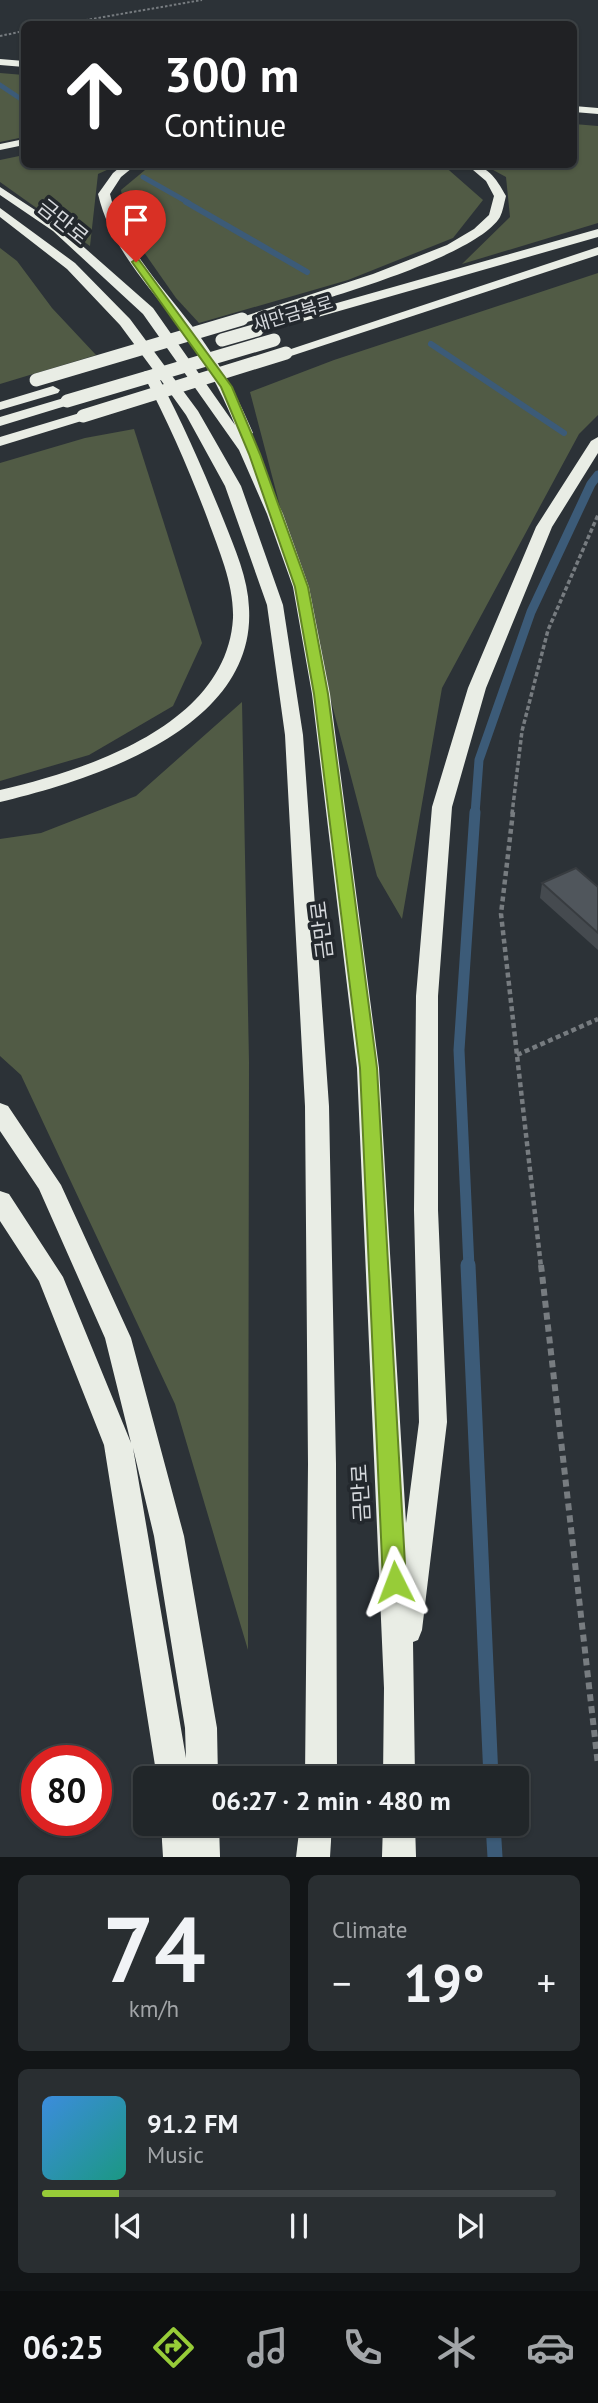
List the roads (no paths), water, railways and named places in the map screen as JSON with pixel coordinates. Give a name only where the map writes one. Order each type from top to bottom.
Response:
[{"type":"highway","points":[[0,62],[21,64]]},
{"type":"highway","points":[[577,111],[598,113]]},
{"type":"highway","points":[[0,147],[21,143]]},
{"type":"highway","points":[[127,168],[117,175],[104,194],[109,216],[150,284],[181,320],[227,387],[275,514]]},
{"type":"highway","points":[[0,391],[404,268],[453,246],[478,232],[494,217],[500,196],[491,179],[476,168]]},
{"type":"highway","name":"금만로","points":[[0,190],[57,229],[148,311],[246,450],[275,514],[301,587],[321,694],[368,1068],[400,1688],[399,1766]]},
{"type":"highway","name":"금만로","points":[[0,211],[71,266],[125,322],[193,414],[233,486],[275,605],[295,735],[317,1106],[322,1464],[321,1766]]},
{"type":"highway","name":"새만금북로","points":[[0,405],[598,233]]},
{"type":"highway","points":[[0,442],[286,353],[598,248]]},
{"type":"highway","name":"새만금북로","points":[[0,422],[286,336],[598,248]]},
{"type":"highway","points":[[0,796],[49,786],[112,763],[164,734],[210,694],[234,656],[241,621],[236,572],[191,454],[125,322]]},
{"type":"highway","points":[[400,1688],[433,1422],[426,1210],[427,996],[442,807],[477,688],[544,527],[598,441]]},
{"type":"highway","points":[[0,1112],[49,1185],[118,1338],[169,1536],[201,1728],[202,1766]]},
{"type":"highway","points":[[0,1202],[50,1277],[118,1446],[171,1766]]},
{"type":"highway","points":[[178,1836],[180,1857]]},
{"type":"highway","points":[[202,1836],[203,1857]]},
{"type":"highway","points":[[313,1857],[315,1836]]},
{"type":"highway","points":[[399,1836],[399,1857]]},
{"type":"waterway","points":[[0,85],[21,99]]},
{"type":"waterway","points":[[143,177],[189,203]]},
{"type":"waterway","points":[[186,202],[307,272]]},
{"type":"waterway","points":[[431,344],[564,433]]},
{"type":"waterway","points":[[475,814],[479,760],[531,612],[591,484],[598,475]]},
{"type":"waterway","points":[[469,1267],[459,1050],[475,812]]},
{"type":"waterway","points":[[468,1265],[490,1766]]},
{"type":"waterway","points":[[494,1836],[495,1857]]}]
